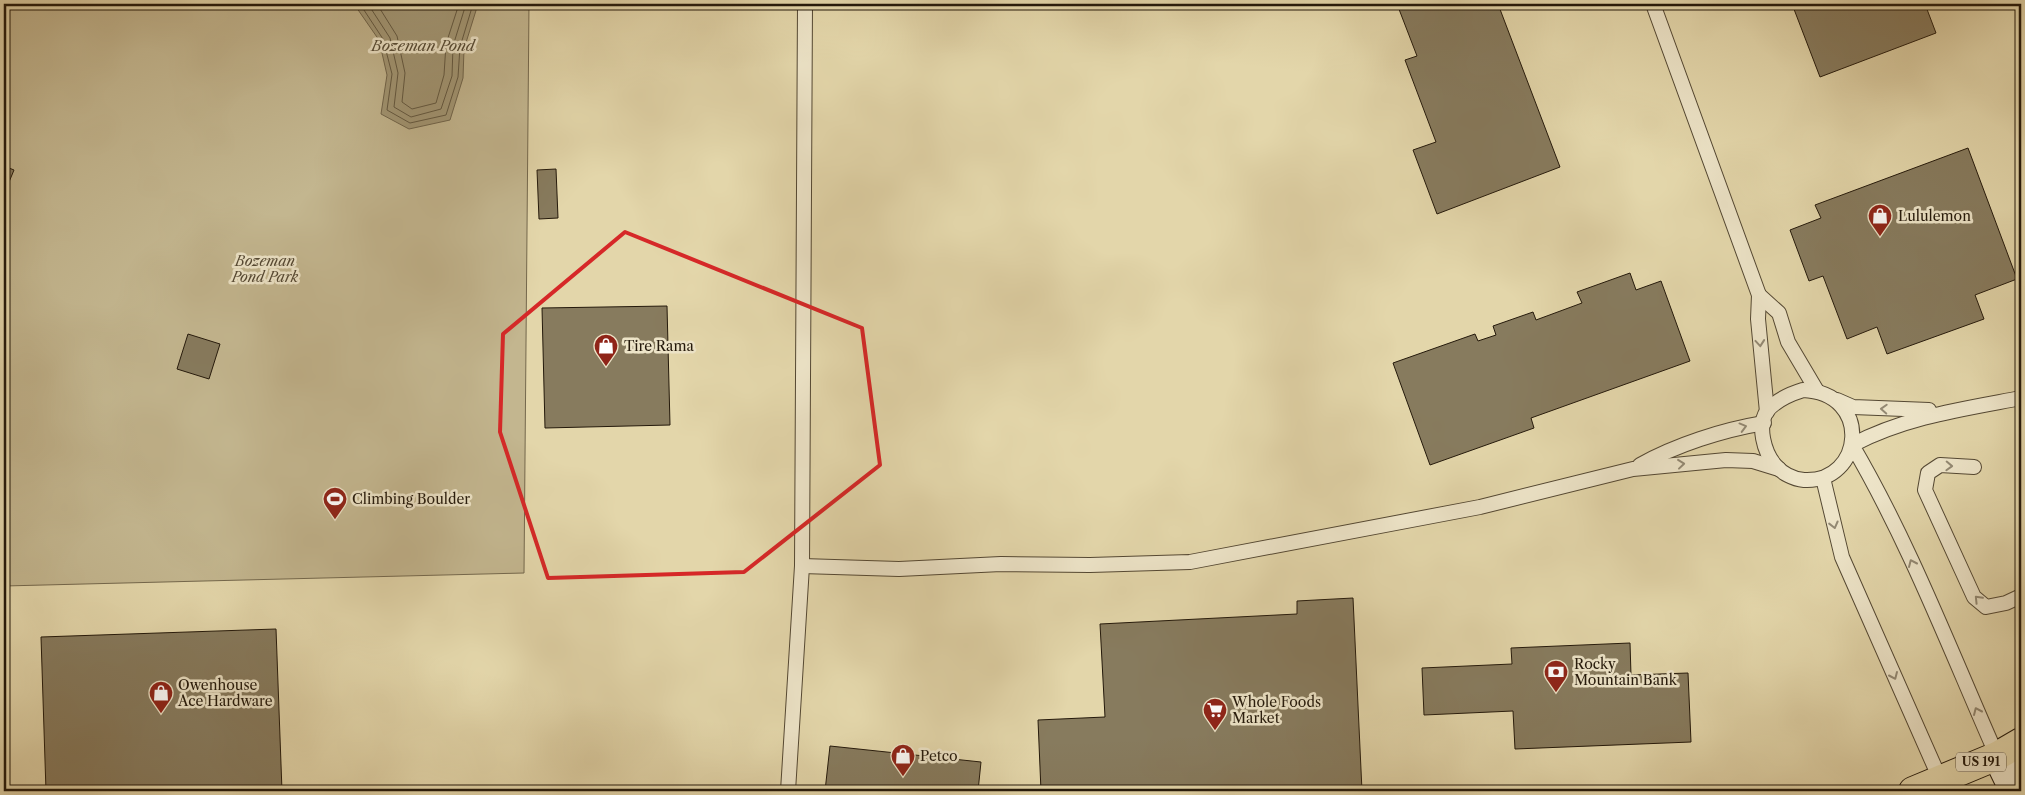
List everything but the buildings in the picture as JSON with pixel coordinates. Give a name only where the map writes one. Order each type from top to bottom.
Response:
[{"type":"highway","name":"US 191","points":[[1913,791],[1943,785],[2021,742]]},
{"type":"main road","points":[[1997,756],[2014,791]]},
{"type":"lane","points":[[788,791],[802,566],[805,4]]},
{"type":"lane","points":[[1653,4],[1759,295],[1758,319],[1765,417],[1764,443],[1769,457],[1779,469]]},
{"type":"lane","points":[[802,566],[899,569],[1001,564],[1090,565],[1190,562],[1480,507],[1632,469],[1726,460],[1753,462],[1779,469],[1800,480],[1823,478],[1836,470],[1846,459],[1852,445],[1853,431],[1849,417],[1841,405],[1824,394],[1788,342],[1779,313],[1759,295]]},
{"type":"lane","points":[[1632,469],[1665,452],[1745,426],[1765,417],[1789,394],[1803,390],[1824,394],[1853,407],[1950,411]]},
{"type":"lane","points":[[1852,445],[1876,432],[1917,418],[2021,398]]},
{"type":"lane","points":[[1852,445],[1874,483],[1902,542],[1997,756]]},
{"type":"lane","points":[[1974,467],[1940,465],[1928,473],[1924,490],[1974,597],[1986,607],[2006,603],[2021,596]]},
{"type":"lane","points":[[1823,478],[1842,557],[1943,785]]},
{"type":"highlighted area","points":[[625,232],[862,328],[880,465],[744,572],[548,578],[500,432],[503,334]]},
{"type":"green space","name":"Bozeman Pond Park","points":[[4,4],[529,4],[524,573],[4,586]]},
{"type":"water","name":"Bozeman Pond","points":[[354,4],[478,4],[464,49],[463,78],[450,120],[409,129],[381,114],[387,75],[379,40]]},
{"type":"place","name":"Lululemon","points":[[1880,237]]},
{"type":"place","name":"Tire Rama","points":[[606,367]]},
{"type":"place","name":"Climbing Boulder","points":[[335,520]]},
{"type":"place","name":"Rocky Mountain Bank","points":[[1556,693]]},
{"type":"place","name":"Owenhouse Ace Hardware","points":[[161,714]]},
{"type":"place","name":"Whole Foods Market","points":[[1215,731]]},
{"type":"place","name":"Petco","points":[[903,777]]}]
